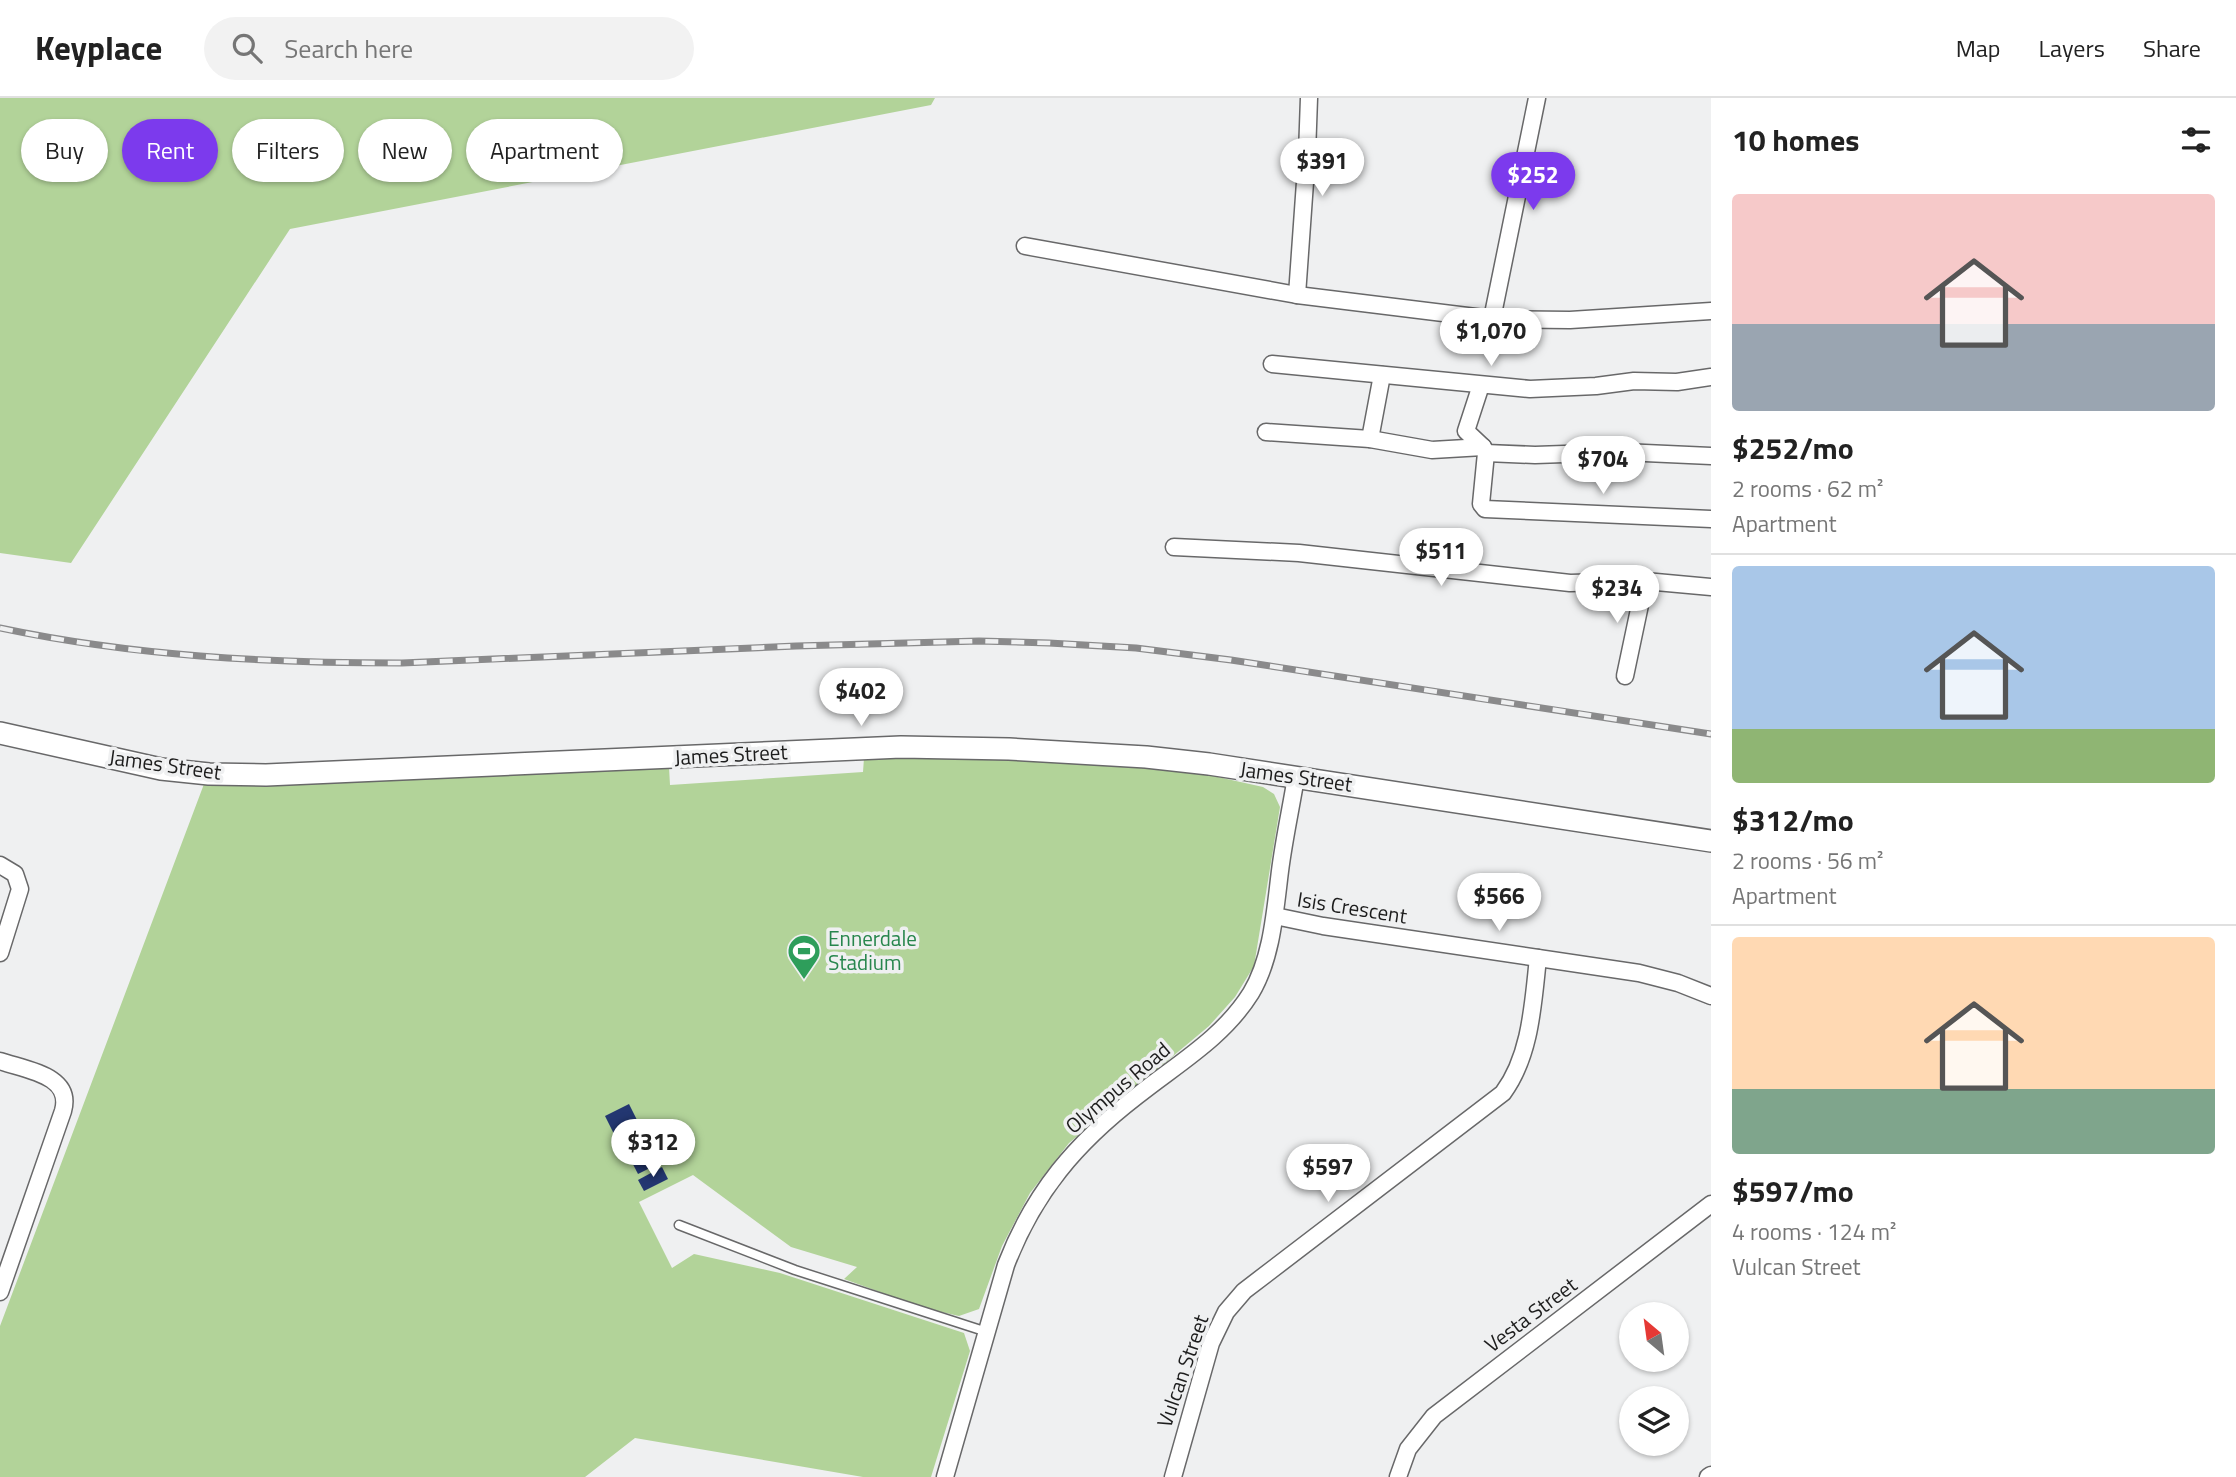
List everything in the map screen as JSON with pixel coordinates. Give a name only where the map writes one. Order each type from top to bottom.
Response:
[{"type":"street","points":[[1297,295],[1307,154],[1308,98]]},
{"type":"street","points":[[1492,319],[1537,98]]},
{"type":"street","points":[[1024,246],[1297,295],[1492,319],[1570,320],[1711,311]]},
{"type":"street","points":[[1272,364],[1530,389],[1596,386],[1633,381],[1677,382],[1711,377]]},
{"type":"street","points":[[1370,439],[1382,375]]},
{"type":"street","points":[[1481,385],[1466,431],[1485,450],[1481,504],[1485,509],[1711,519]]},
{"type":"street","points":[[1266,432],[1370,439],[1432,450],[1485,450],[1535,455],[1623,452],[1711,456]]},
{"type":"street","points":[[1174,547],[1299,553],[1570,583],[1646,581],[1711,587]]},
{"type":"street","points":[[1625,676],[1646,581]]},
{"type":"street","name":"James Street","points":[[0,733],[161,769],[208,774],[266,775],[901,747],[1009,749],[1146,757],[1209,764],[1711,841]]},
{"type":"street","name":"Olympus Road","points":[[945,1477],[1006,1265],[1017,1238],[1051,1180],[1096,1129],[1220,1032],[1251,993],[1262,970],[1275,916],[1296,777]]},
{"type":"street","points":[[0,865],[15,874],[20,889],[0,953]]},
{"type":"street","name":"Isis Crescent","points":[[1275,916],[1323,926],[1639,974],[1678,983],[1711,996]]},
{"type":"street","name":"Vulcan Street","points":[[1173,1477],[1211,1343],[1226,1312],[1244,1291],[1503,1093],[1514,1077],[1524,1051],[1538,958]]},
{"type":"street","points":[[0,1060],[53,1080],[64,1090],[65,1105],[8,1245],[0,1292]]},
{"type":"street","name":"Vesta Street","points":[[1398,1477],[1408,1449],[1434,1416],[1711,1204]]},
{"type":"lane","points":[[679,1224],[795,1270],[987,1332]]},
{"type":"green space","points":[[0,98],[935,98],[931,105],[623,165],[623,119],[466,119],[466,182],[533,182],[290,229],[71,563],[0,553]]},
{"type":"green space","points":[[864,758],[955,758],[1139,766],[1200,773],[1263,787],[1274,794],[1280,807],[1254,966],[1235,997],[1209,1026],[1069,1143],[1030,1193],[1002,1246],[979,1309],[959,1316],[924,1308],[844,1279],[857,1267],[791,1247],[693,1175],[639,1202],[672,1268],[694,1254],[780,1273],[964,1333],[970,1351],[931,1477],[863,1477],[635,1438],[585,1477],[0,1477],[0,1326],[204,784],[378,780],[669,767],[670,785],[863,772]]},
{"type":"building","points":[[629,1104],[641,1128],[617,1140],[605,1116]]},
{"type":"building","points":[[644,1132],[660,1163],[638,1174],[622,1143]]},
{"type":"building","points":[[662,1167],[668,1179],[644,1191],[638,1180]]},
{"type":"railway","points":[[0,628],[50,638],[200,656],[351,663],[979,641],[1136,648],[1231,660],[1711,734]]},
{"type":"place","name":"Ennerdale Stadium","points":[[804,981]]}]
